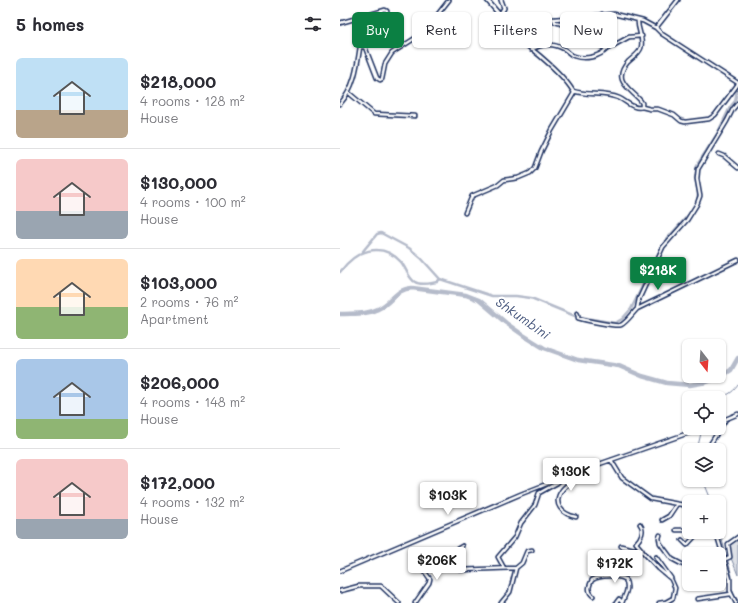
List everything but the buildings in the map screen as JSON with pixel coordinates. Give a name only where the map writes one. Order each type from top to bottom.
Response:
[{"type":"main road","points":[[487,0],[496,12]]},
{"type":"main road","points":[[501,0],[504,8],[502,12]]},
{"type":"street","points":[[404,45],[427,28],[449,0]]},
{"type":"street","points":[[656,28],[678,0]]},
{"type":"street","points":[[378,12],[385,10],[387,12]]},
{"type":"street","points":[[572,90],[586,94],[616,97],[634,107],[658,110],[674,115],[681,121],[685,122],[709,119],[715,115],[738,83],[662,34],[656,28],[638,20],[617,14]]},
{"type":"street","points":[[554,19],[560,18]]},
{"type":"street","points":[[554,19],[555,22],[559,24],[582,32],[589,41],[607,50]]},
{"type":"street","points":[[340,23],[352,20]]},
{"type":"street","points":[[638,20],[642,36],[641,48],[624,68],[622,76],[624,84],[640,100],[642,107]]},
{"type":"street","points":[[531,50],[539,46],[548,45],[562,48],[573,56],[592,57],[603,53],[629,37],[642,36]]},
{"type":"street","points":[[340,104],[349,93],[357,70],[360,48]]},
{"type":"street","points":[[366,48],[377,78],[380,80],[383,77],[385,64],[392,53],[399,48]]},
{"type":"street","points":[[465,213],[472,196],[498,185],[504,180],[518,178],[530,173],[535,168],[552,130],[574,94],[557,71],[528,48]]},
{"type":"street","points":[[349,93],[374,114],[415,116]]},
{"type":"street","points":[[637,309],[639,299],[663,247],[687,220],[698,204],[700,196],[697,178],[698,168],[727,121],[732,109],[738,103]]},
{"type":"street","points":[[718,154],[724,156],[738,168]]},
{"type":"street","points":[[577,315],[618,326],[623,324],[637,309],[738,260]]},
{"type":"street","points":[[726,419],[738,414]]},
{"type":"street","points":[[340,571],[490,506],[585,469],[684,435]]},
{"type":"street","points":[[711,443],[716,435]]},
{"type":"street","points":[[611,460],[622,478],[651,499],[682,505]]},
{"type":"street","points":[[576,517],[569,515],[559,508],[559,496],[562,490],[580,476],[585,469]]},
{"type":"street","points":[[504,568],[498,557],[515,536],[521,523],[535,505],[539,493],[557,483],[562,478]]},
{"type":"street","points":[[662,520],[669,516],[678,504]]},
{"type":"street","points":[[640,524],[643,532],[636,543],[658,570],[673,581]]},
{"type":"street","points":[[676,530],[682,530]]},
{"type":"street","points":[[660,535],[660,543],[672,559],[682,564]]},
{"type":"street","points":[[735,603],[731,594],[726,559],[730,557],[728,544],[738,537]]},
{"type":"street","points":[[682,540],[687,544],[692,539]]},
{"type":"street","points":[[415,603],[429,583],[430,579],[422,568],[423,562],[432,558],[445,556],[462,546]]},
{"type":"street","points":[[621,546],[642,551]]},
{"type":"street","points":[[500,603],[510,592],[516,568],[522,563],[527,551],[532,550]]},
{"type":"street","points":[[445,556],[452,565],[460,570],[516,568]]},
{"type":"street","points":[[656,557],[673,581],[675,588],[673,598],[666,602],[660,603]]},
{"type":"street","points":[[593,596],[589,589],[592,580],[618,576],[625,579],[627,593],[622,603],[619,599],[616,603]]},
{"type":"street","points":[[340,591],[359,586],[382,586],[399,603]]},
{"type":"street","points":[[696,599],[731,594]]},
{"type":"shaded area","points":[[738,538],[738,575],[731,558],[728,544]]},
{"type":"waterway","points":[[697,202],[698,193],[695,178],[697,165],[717,134],[730,107],[735,101],[738,85]]},
{"type":"waterway","points":[[340,272],[353,258],[361,254],[369,251],[385,251],[393,255],[401,262],[413,281],[417,283],[432,283],[437,282],[440,279],[492,296],[516,296],[531,298],[575,316],[615,323],[622,319],[631,309],[664,242],[690,213]]},
{"type":"waterway","points":[[363,251],[377,234],[381,233],[409,248],[421,258],[440,279]]},
{"type":"waterway","name":"Shkumbini","points":[[340,314],[373,311],[383,306],[401,291],[412,288],[466,295],[479,300],[506,323],[544,348],[578,360],[619,366],[642,376],[667,383],[690,385],[707,382],[720,377],[731,370],[738,358]]},
{"type":"waterway","points":[[726,395],[738,385]]},
{"type":"waterway","points":[[699,443],[701,435]]},
{"type":"waterway","points":[[706,487],[709,495]]},
{"type":"waterway","points":[[722,539],[732,576],[731,581]]},
{"type":"waterway","points":[[731,586],[734,595],[738,600]]}]
